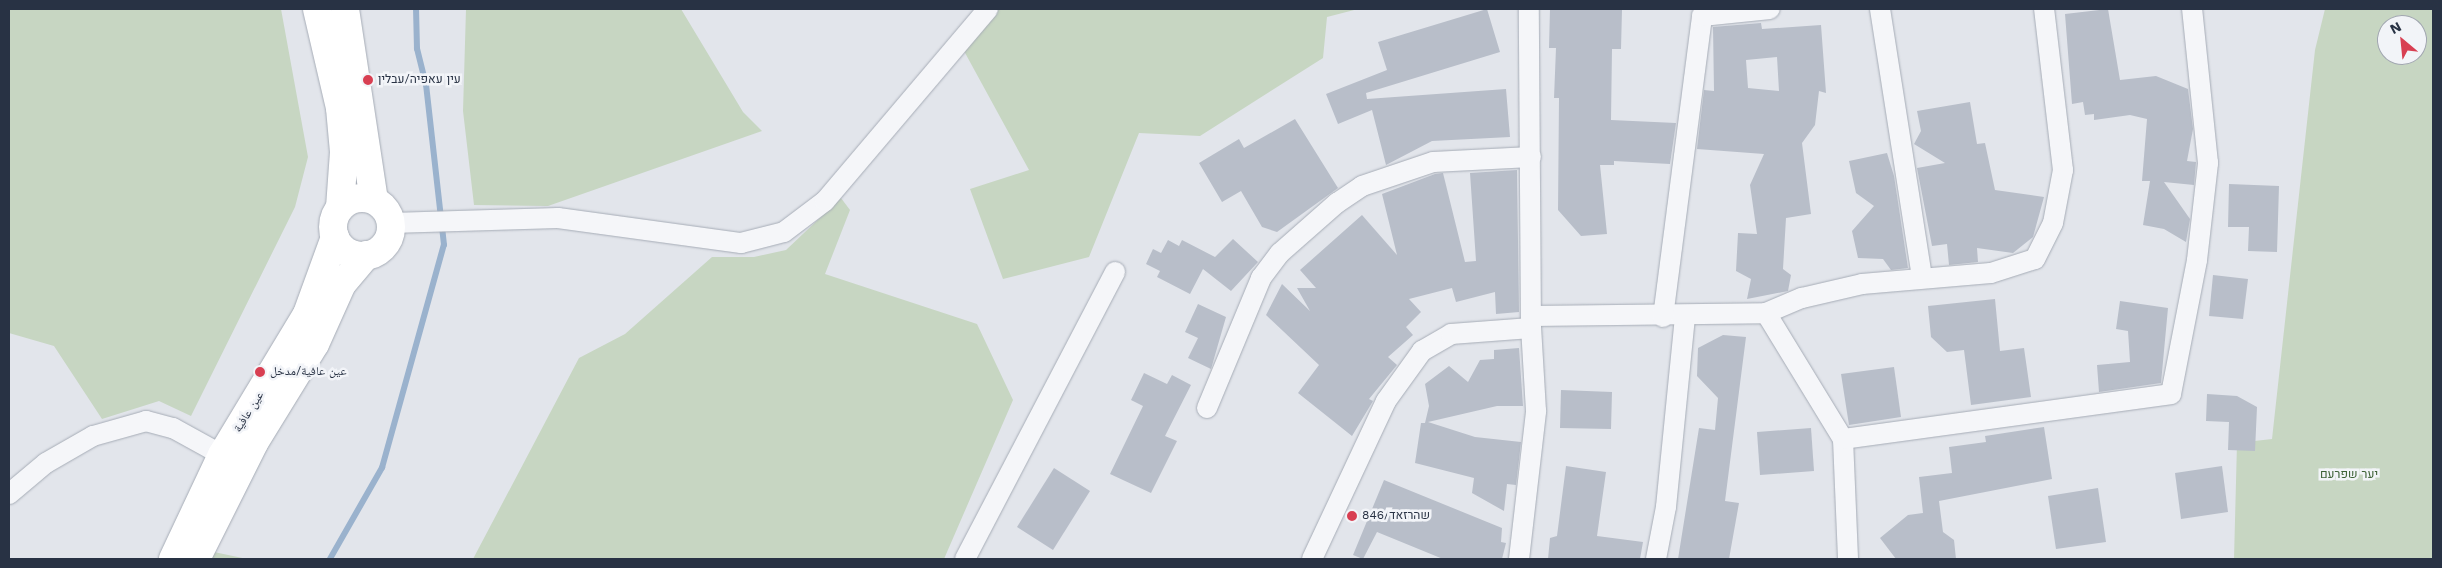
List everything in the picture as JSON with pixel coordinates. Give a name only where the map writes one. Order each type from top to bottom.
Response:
[{"type":"main road","points":[[317,9],[340,108],[344,152],[340,208],[333,225],[335,237],[350,254],[366,256],[386,243],[391,223],[374,200],[345,9]]},
{"type":"main road","points":[[340,208],[355,198],[374,200]]},
{"type":"main road","name":"عين عافية","points":[[174,559],[222,455],[307,314],[335,237]]},
{"type":"main road","name":"عين عافية","points":[[196,559],[254,443],[315,344],[342,284],[366,256]]},
{"type":"street","points":[[391,223],[558,218],[741,243],[784,232],[825,200],[988,9]]},
{"type":"street","points":[[1519,559],[1536,411],[1531,322],[1529,9]]},
{"type":"street","points":[[1663,317],[1702,16],[1770,9]]},
{"type":"street","points":[[1880,9],[1922,278]]},
{"type":"street","points":[[1312,559],[1386,401],[1422,352],[1451,334],[1531,322],[1766,313],[1802,298],[1862,284],[1990,273],[2035,258],[2045,247],[2063,170],[2044,9]]},
{"type":"street","points":[[1843,439],[2171,394],[2197,260],[2208,163],[2192,9]]},
{"type":"street","points":[[1207,408],[1261,278],[1280,253],[1337,203],[1362,186],[1433,162],[1531,157]]},
{"type":"street","points":[[965,559],[1116,272]]},
{"type":"street","points":[[1766,313],[1843,439],[1848,559]]},
{"type":"street","points":[[1656,559],[1666,507],[1685,316]]},
{"type":"street","points":[[9,494],[46,463],[93,436],[146,422],[173,428],[222,455]]},
{"type":"green space","points":[[9,9],[281,9],[308,157],[295,207],[191,416],[159,401],[102,419],[54,346],[9,333]]},
{"type":"green space","points":[[466,9],[681,9],[743,112],[762,131],[548,206],[474,205],[463,111]]},
{"type":"green space","points":[[995,9],[1358,9],[1327,17],[1323,58],[1200,136],[1139,133],[1089,257],[1003,279],[970,189],[1029,170],[964,51]]},
{"type":"green space","name":"יער שפרעם","points":[[2325,9],[2433,9],[2433,559],[2234,559],[2237,443],[2272,439],[2315,50]]},
{"type":"green space","points":[[841,198],[850,210],[825,274],[977,324],[1013,400],[944,559],[473,559],[579,358],[625,334],[712,257],[754,257],[786,250]]},
{"type":"green space","points":[[214,552],[247,559],[211,559]]},
{"type":"building","points":[[1487,9],[1500,52],[1366,93],[1367,99],[1506,89],[1510,137],[1432,141],[1386,165],[1372,110],[1338,124],[1326,94],[1387,70],[1378,42]]},
{"type":"building","points":[[1550,9],[1622,10],[1621,49],[1612,49],[1611,120],[1676,123],[1670,164],[1614,161],[1614,165],[1600,165],[1607,234],[1581,236],[1558,210],[1559,98],[1554,98],[1556,48],[1549,48]]},
{"type":"building","points":[[2108,9],[2120,80],[2156,76],[2188,89],[2193,129],[2187,161],[2196,162],[2194,185],[2164,182],[2190,219],[2186,242],[2164,229],[2143,225],[2150,181],[2142,181],[2147,119],[2130,115],[2094,120],[2094,114],[2085,115],[2083,102],[2072,104],[2065,14]]},
{"type":"building","points":[[1761,23],[1762,29],[1821,25],[1826,93],[1819,91],[1815,125],[1802,143],[1811,214],[1786,218],[1783,269],[1791,275],[1788,291],[1747,299],[1751,279],[1736,271],[1738,233],[1757,234],[1750,185],[1764,154],[1697,149],[1704,90],[1714,91],[1713,27]],"holes":[[[1777,57],[1779,91],[1748,88],[1746,60]]]},
{"type":"building","points":[[1970,102],[1977,144],[1985,143],[1995,190],[2044,197],[2033,237],[2013,253],[1977,248],[1978,262],[1949,265],[1947,244],[1932,246],[1917,168],[1945,163],[1914,144],[1921,131],[1917,111]]},
{"type":"building","points":[[1295,119],[1338,188],[1277,232],[1262,227],[1241,191],[1222,202],[1199,163],[1239,139],[1244,148]]},
{"type":"building","points":[[1887,153],[1894,176],[1908,268],[1891,270],[1883,259],[1858,258],[1852,231],[1874,206],[1856,193],[1849,161]]},
{"type":"building","points":[[1517,170],[1519,312],[1496,314],[1495,292],[1456,302],[1452,288],[1409,299],[1421,312],[1406,327],[1413,335],[1388,357],[1397,365],[1369,399],[1373,401],[1352,436],[1298,393],[1319,365],[1266,315],[1282,284],[1310,311],[1297,288],[1316,288],[1300,270],[1362,215],[1397,255],[1382,194],[1435,174],[1443,173],[1465,262],[1476,261],[1470,173]]},
{"type":"building","points":[[2229,184],[2279,186],[2277,252],[2248,251],[2249,227],[2228,227]]},
{"type":"building","points":[[1233,239],[1258,262],[1231,291],[1203,269],[1190,294],[1157,277],[1160,271],[1146,264],[1153,249],[1161,253],[1168,240],[1179,246],[1182,240],[1215,257]]},
{"type":"building","points":[[2213,275],[2248,279],[2243,319],[2209,316]]},
{"type":"building","points":[[1995,299],[2000,351],[2024,348],[2031,397],[1971,405],[1964,350],[1947,352],[1931,337],[1928,306]]},
{"type":"building","points":[[2120,301],[2168,308],[2161,383],[2099,392],[2097,365],[2130,362],[2128,331],[2116,329]]},
{"type":"building","points":[[1198,304],[1226,317],[1211,369],[1188,358],[1198,338],[1185,332]]},
{"type":"building","points":[[1723,335],[1746,337],[1725,501],[1739,503],[1729,559],[1678,559],[1699,428],[1715,430],[1718,398],[1697,376],[1698,348]]},
{"type":"building","points":[[1519,348],[1523,406],[1497,406],[1428,422],[1475,437],[1521,442],[1516,485],[1507,484],[1504,511],[1472,493],[1474,478],[1415,463],[1421,423],[1425,423],[1429,406],[1425,384],[1449,366],[1468,382],[1480,360],[1494,359],[1494,350]]},
{"type":"building","points":[[1894,367],[1901,417],[1849,425],[1841,374]]},
{"type":"building","points":[[1144,373],[1167,384],[1172,375],[1191,385],[1165,436],[1177,441],[1151,493],[1110,474],[1143,406],[1131,400]]},
{"type":"building","points":[[1561,390],[1612,392],[1611,429],[1560,428]]},
{"type":"building","points":[[2207,394],[2237,396],[2257,407],[2255,451],[2228,450],[2229,422],[2206,421]]},
{"type":"building","points":[[2044,427],[2052,479],[1939,501],[1943,532],[1954,540],[1956,559],[1896,559],[1880,538],[1908,515],[1923,513],[1919,477],[1952,473],[1949,447],[1986,442],[1985,436]]},
{"type":"building","points":[[1811,428],[1814,471],[1760,475],[1757,432]]},
{"type":"building","points":[[1566,466],[1606,472],[1597,536],[1643,542],[1640,559],[1548,559],[1550,538],[1557,536]]},
{"type":"building","points":[[2222,466],[2228,512],[2181,519],[2175,473]]},
{"type":"building","points":[[1054,468],[1090,491],[1053,550],[1017,527]]},
{"type":"building","points":[[1384,480],[1502,528],[1501,542],[1506,543],[1502,559],[1443,559],[1377,532],[1363,559],[1353,555]]},
{"type":"building","points":[[2098,488],[2106,542],[2056,549],[2048,496]]},
{"type":"waterway","points":[[330,559],[382,468],[444,245],[426,85],[417,49],[416,9]]},
{"type":"place","name":"עין עאפיה/עבלין","points":[[368,80]]},
{"type":"place","name":"عين عافية/مدخل","points":[[260,372]]},
{"type":"place","name":"846/שהרזאד","points":[[1352,516]]}]
